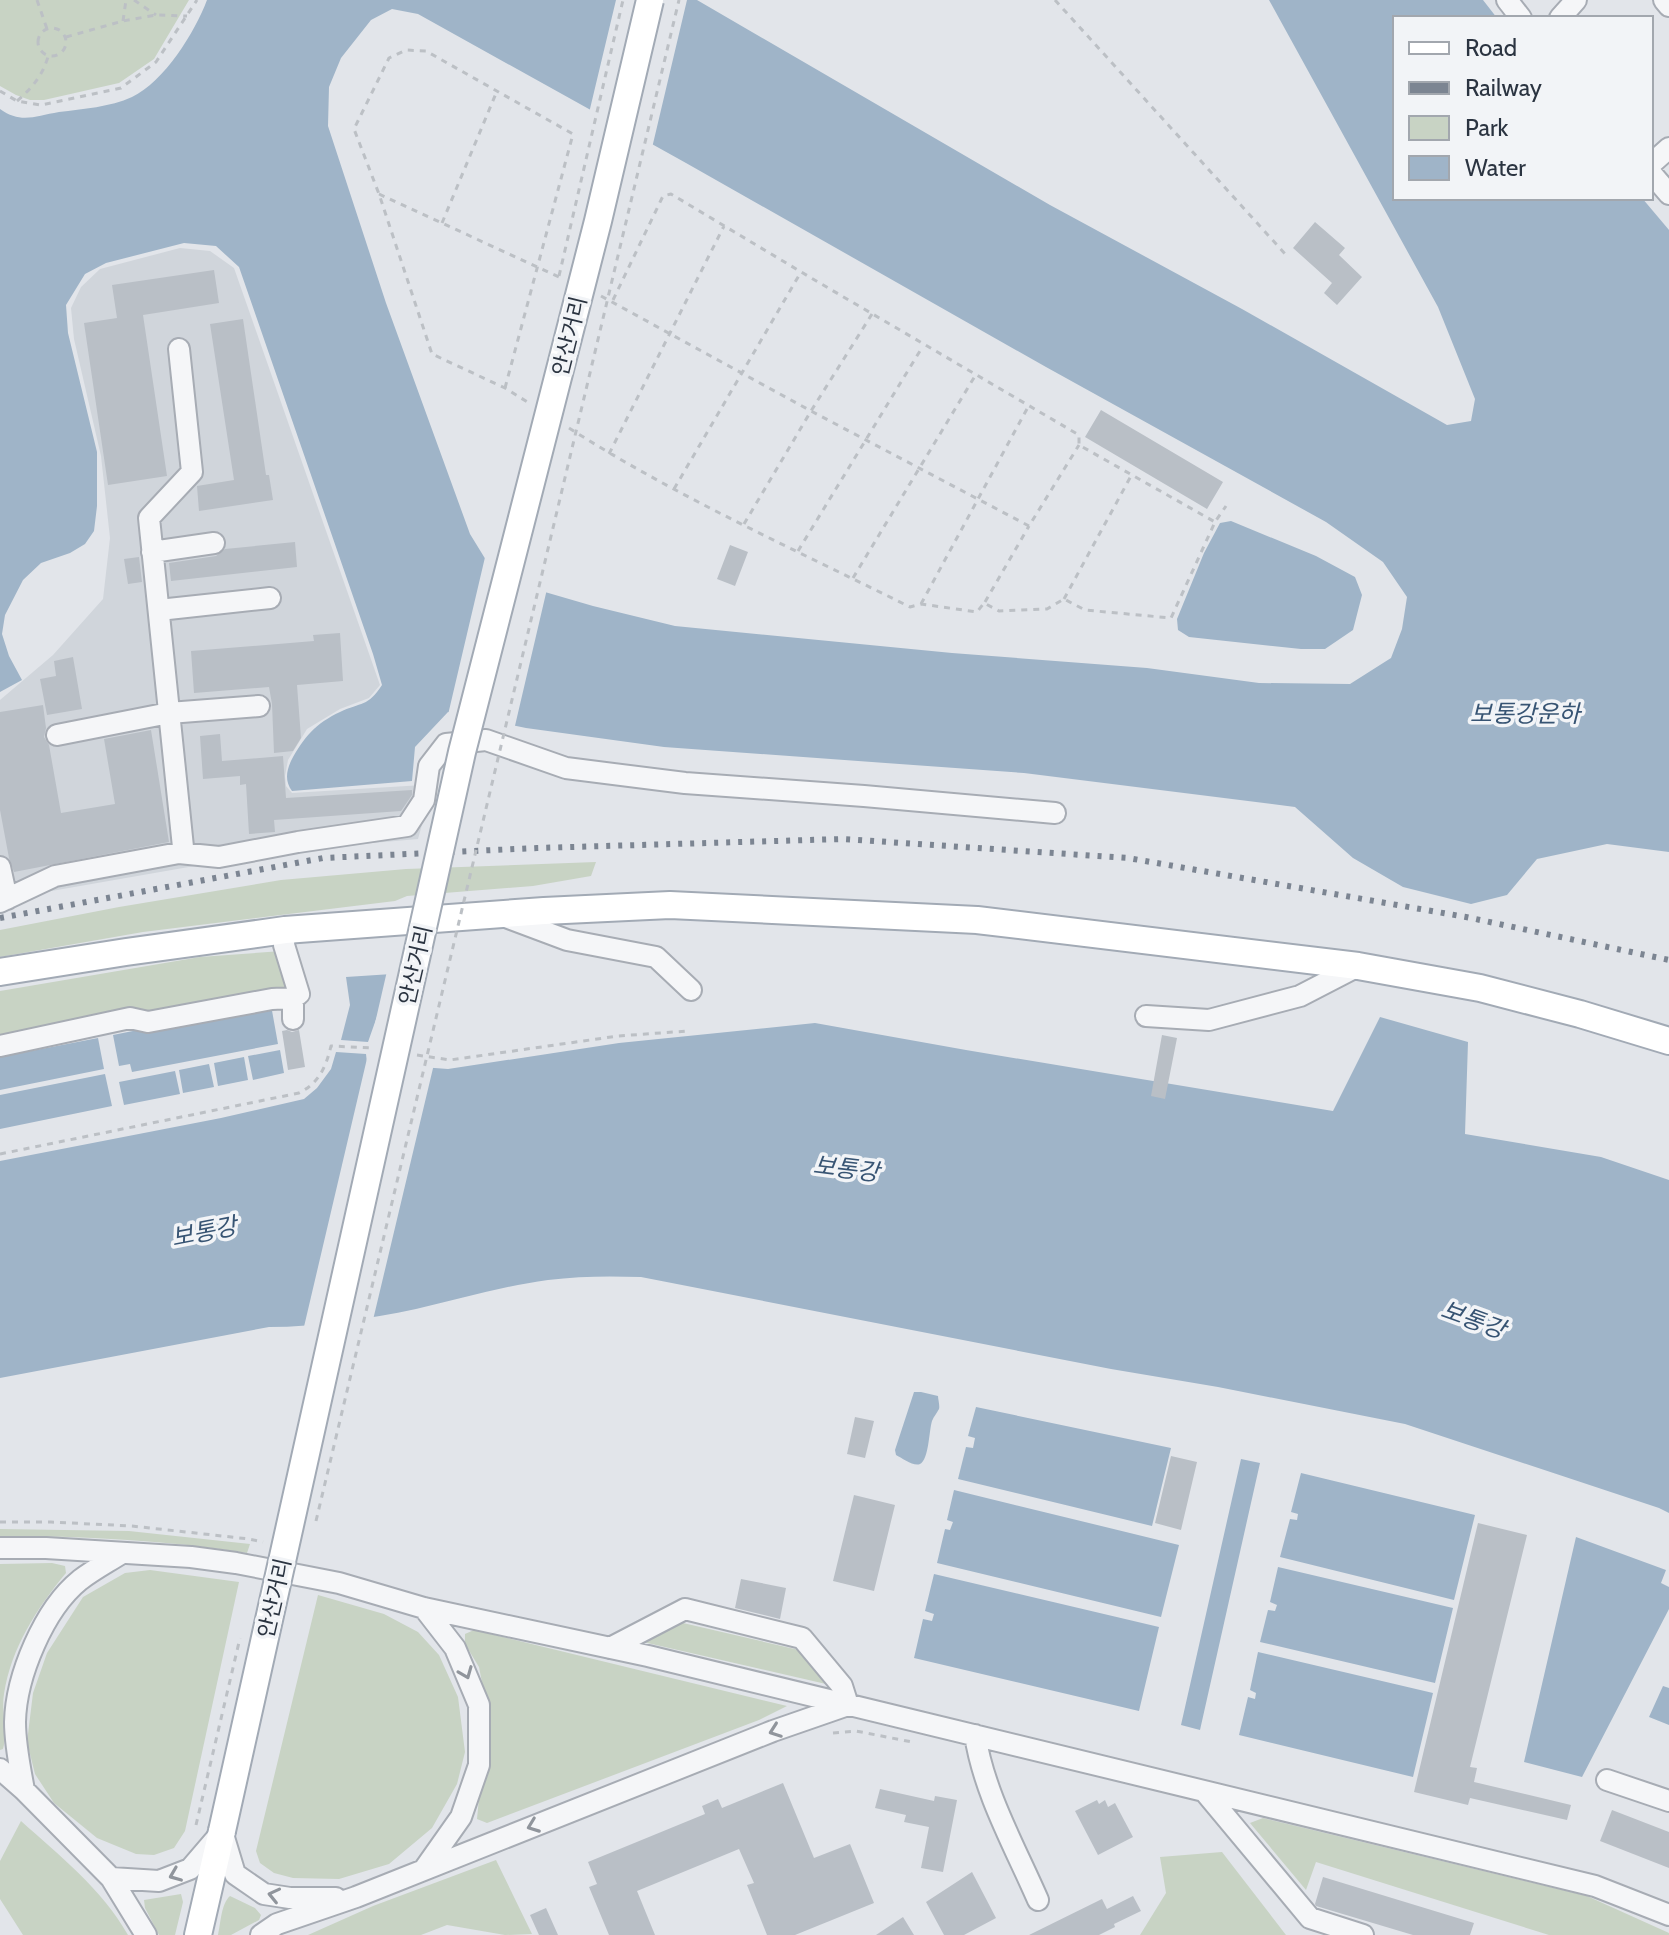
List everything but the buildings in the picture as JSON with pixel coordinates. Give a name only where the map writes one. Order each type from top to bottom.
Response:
[{"type":"main road","name":"안산거리","points":[[198,1935],[462,752],[598,221],[650,0]]},
{"type":"main road","points":[[0,972],[285,930],[670,905],[977,920],[1358,966],[1480,988],[1669,1041]]},
{"type":"street","points":[[1507,0],[1519,16]]},
{"type":"street","points":[[1562,16],[1576,0]]},
{"type":"street","points":[[1664,0],[1669,6]]},
{"type":"street","points":[[1653,162],[1669,148]]},
{"type":"street","points":[[1653,175],[1669,194]]},
{"type":"street","points":[[179,349],[192,472],[149,518],[183,847],[179,853]]},
{"type":"street","points":[[152,552],[214,543]]},
{"type":"street","points":[[159,610],[270,598]]},
{"type":"street","points":[[57,735],[169,713],[259,706]]},
{"type":"street","points":[[0,867],[3,900],[55,876],[179,853],[219,857],[407,826],[424,800],[429,766],[446,744],[486,740],[566,768],[581,770],[685,783],[1055,813]]},
{"type":"street","points":[[496,914],[567,940],[656,957],[691,990]]},
{"type":"street","points":[[0,1046],[130,1018],[148,1022],[272,999],[293,1009],[299,994],[284,945],[285,930]]},
{"type":"street","points":[[1146,1016],[1209,1020],[1300,996],[1358,966]]},
{"type":"street","points":[[0,1548],[191,1557],[339,1583],[424,1608],[610,1648],[1595,1886],[1669,1915]]},
{"type":"street","points":[[24,1790],[15,1721],[23,1677],[37,1635],[79,1581],[122,1553]]},
{"type":"street","points":[[424,1608],[455,1648],[479,1705],[479,1765],[461,1817],[425,1868]]},
{"type":"street","points":[[610,1648],[685,1609],[802,1638],[842,1686],[848,1705]]},
{"type":"street","points":[[261,1935],[277,1924],[352,1898],[759,1737],[848,1705]]},
{"type":"street","points":[[975,1735],[979,1758],[994,1800],[1038,1900]]},
{"type":"street","points":[[0,1769],[111,1878],[146,1935]]},
{"type":"street","points":[[1607,1780],[1669,1801]]},
{"type":"street","points":[[1205,1792],[1310,1918],[1363,1935]]},
{"type":"street","points":[[111,1878],[159,1881],[190,1869],[222,1831]]},
{"type":"street","points":[[222,1831],[235,1874],[264,1894],[290,1898],[352,1898]]},
{"type":"path","points":[[37,0],[47,29]]},
{"type":"path","points":[[123,21],[126,0]]},
{"type":"path","points":[[134,0],[156,15]]},
{"type":"path","points":[[0,91],[17,101],[41,105],[121,88],[156,62],[197,0]]},
{"type":"path","points":[[315,1525],[679,0]]},
{"type":"path","points":[[1055,0],[1287,256]]},
{"type":"path","points":[[66,37],[156,15],[187,16]]},
{"type":"path","points":[[56,28],[62,31],[67,43],[61,54],[48,57],[39,48],[39,36],[47,29],[56,28]]},
{"type":"path","points":[[505,388],[573,134],[426,51],[406,50],[389,58],[354,129],[432,354],[505,388],[531,404]]},
{"type":"path","points":[[17,101],[43,74],[48,57]]},
{"type":"path","points":[[442,223],[497,91]]},
{"type":"path","points":[[379,194],[562,278]]},
{"type":"path","points":[[570,429],[674,489],[910,607],[921,604],[977,612],[1079,445],[1079,435],[671,194],[663,196],[612,302]]},
{"type":"path","points":[[609,454],[724,226]]},
{"type":"path","points":[[674,489],[801,272]]},
{"type":"path","points":[[599,296],[1029,526]]},
{"type":"path","points":[[744,524],[872,314]]},
{"type":"path","points":[[798,551],[924,344]]},
{"type":"path","points":[[853,578],[976,375]]},
{"type":"path","points":[[921,604],[1028,406]]},
{"type":"path","points":[[1079,445],[1215,522]]},
{"type":"path","points":[[984,603],[999,611],[1047,609],[1064,599],[1132,475]]},
{"type":"path","points":[[1064,599],[1085,610],[1171,618],[1215,522],[1226,506]]},
{"type":"path","points":[[408,1054],[450,1060],[618,1036],[688,1031]]},
{"type":"path","points":[[0,1154],[299,1093],[311,1087],[319,1077],[331,1046],[381,1049]]},
{"type":"path","points":[[824,1734],[856,1731],[919,1744]]},
{"type":"shaded area","points":[[180,248],[210,251],[234,268],[380,685],[369,698],[340,709],[307,729],[288,760],[286,786],[292,793],[423,785],[423,821],[418,839],[281,851],[0,900],[0,700],[53,655],[103,599],[110,538],[101,456],[74,339],[71,308],[81,287],[100,269]]},
{"type":"green space","points":[[0,0],[189,0],[154,59],[119,83],[44,100],[30,100],[0,86]]},
{"type":"green space","points":[[596,862],[591,876],[533,886],[407,896],[395,901],[143,932],[0,957],[0,930],[281,880],[406,869]]},
{"type":"green space","points":[[282,951],[294,988],[140,1017],[139,1009],[0,1036],[0,991],[200,957]]},
{"type":"green space","points":[[0,1529],[129,1531],[250,1544],[247,1553],[124,1540],[0,1536]]},
{"type":"green space","points":[[52,1563],[65,1566],[66,1573],[35,1615],[7,1677],[3,1708],[4,1742],[0,1750],[0,1564]]},
{"type":"green space","points":[[150,1570],[239,1582],[185,1831],[174,1848],[154,1855],[136,1854],[97,1838],[54,1803],[35,1774],[27,1742],[33,1693],[47,1653],[83,1597],[125,1573]]},
{"type":"green space","points":[[318,1595],[384,1614],[418,1632],[439,1655],[458,1697],[465,1752],[457,1784],[432,1828],[389,1864],[339,1879],[293,1878],[274,1873],[260,1863],[256,1851]]},
{"type":"green space","points":[[683,1623],[799,1650],[826,1684],[643,1642]]},
{"type":"green space","points":[[474,1630],[787,1706],[759,1720],[487,1823],[477,1819],[479,1798],[487,1773],[490,1737],[479,1667],[465,1644],[465,1634]]},
{"type":"green space","points":[[1263,1818],[1587,1896],[1669,1935],[1549,1935],[1316,1862],[1306,1890],[1250,1823]]},
{"type":"green space","points":[[21,1821],[93,1888],[128,1935],[23,1935],[0,1899],[0,1861]]},
{"type":"green space","points":[[1222,1852],[1286,1935],[1140,1935],[1166,1893],[1160,1857]]},
{"type":"green space","points":[[496,1860],[532,1934],[505,1935],[447,1925],[421,1935],[308,1935],[373,1906]]},
{"type":"green space","points":[[181,1894],[183,1902],[175,1935],[159,1935],[144,1900]]},
{"type":"green space","points":[[230,1896],[255,1908],[261,1915],[259,1920],[231,1935],[218,1935],[223,1908]]},
{"type":"water","name":"보통강운하","points":[[207,0],[697,0],[1050,205],[1447,425],[1471,421],[1475,399],[1438,307],[1269,0],[1483,0],[1495,16],[1393,16],[1393,200],[1644,200],[1669,230],[1669,852],[1607,844],[1537,859],[1507,895],[1471,904],[1403,887],[1353,858],[1295,807],[1024,773],[664,747],[526,728],[448,712],[415,747],[412,781],[292,791],[287,780],[288,769],[305,738],[331,716],[368,701],[382,685],[239,267],[216,246],[184,243],[106,263],[85,274],[66,305],[68,333],[97,452],[94,531],[85,544],[41,563],[23,580],[5,615],[2,634],[22,680],[0,692],[0,109],[28,118],[124,100],[156,80],[186,41]],"holes":[[[392,9],[418,14],[1326,522],[1383,562],[1407,597],[1402,629],[1391,658],[1350,684],[1259,683],[1147,668],[675,626],[497,578],[470,534],[386,303],[328,126],[329,87],[341,58],[371,20]]]},
{"type":"water","points":[[1231,521],[1316,556],[1355,577],[1362,595],[1353,630],[1325,649],[1301,649],[1189,637],[1178,630],[1177,619],[1204,553],[1220,523]]},
{"type":"water","points":[[392,974],[368,1042],[341,1040],[350,1005],[346,977]]},
{"type":"water","points":[[271,1005],[278,1044],[132,1072],[130,1064],[119,1066],[113,1035]]},
{"type":"water","name":"보통강","points":[[1380,1017],[1468,1042],[1465,1134],[1601,1157],[1669,1180],[1669,1513],[1405,1424],[641,1277],[583,1277],[531,1283],[380,1316],[324,1324],[269,1327],[0,1378],[0,1161],[304,1099],[331,1069],[336,1052],[366,1054],[367,1063],[448,1069],[619,1043],[815,1023],[1333,1111]]},
{"type":"water","points":[[98,1038],[104,1069],[0,1090],[0,1057]]},
{"type":"water","points":[[280,1050],[284,1073],[253,1080],[248,1056]]},
{"type":"water","points":[[244,1057],[248,1080],[218,1086],[214,1063]]},
{"type":"water","points":[[209,1064],[214,1087],[183,1093],[179,1070]]},
{"type":"water","points":[[175,1071],[180,1094],[124,1105],[119,1082]]},
{"type":"water","points":[[105,1074],[112,1106],[0,1129],[0,1095]]},
{"type":"water","points":[[914,1392],[938,1396],[939,1406],[932,1421],[925,1457],[917,1465],[896,1455],[895,1450]]},
{"type":"water","points":[[976,1407],[1171,1448],[1152,1526],[958,1479],[966,1447],[973,1448],[975,1438],[968,1436]]},
{"type":"water","points":[[1241,1459],[1260,1463],[1200,1730],[1181,1725]]},
{"type":"water","points":[[1301,1473],[1475,1515],[1454,1600],[1280,1557],[1290,1519],[1297,1520],[1298,1514],[1291,1512]]},
{"type":"water","points":[[954,1490],[1179,1545],[1161,1617],[937,1563],[945,1529],[950,1530],[953,1522],[947,1520]]},
{"type":"water","points":[[1576,1537],[1666,1570],[1661,1583],[1669,1587],[1669,1609],[1582,1777],[1524,1762]]},
{"type":"water","points":[[1278,1567],[1453,1608],[1435,1683],[1260,1642],[1268,1610],[1275,1611],[1277,1605],[1270,1602]]},
{"type":"water","points":[[934,1574],[1159,1627],[1139,1711],[914,1658],[923,1619],[932,1621],[934,1614],[925,1611]]},
{"type":"water","points":[[1258,1652],[1433,1693],[1413,1777],[1239,1735],[1248,1697],[1255,1699],[1256,1693],[1250,1690]]},
{"type":"water","points":[[1663,1686],[1669,1688],[1669,1725],[1649,1717]]},
{"type":"pier","points":[[616,0],[687,0],[652,148],[589,113]]},
{"type":"pier","points":[[486,553],[499,574],[547,589],[514,730],[450,716],[447,719]]},
{"type":"pier","points":[[387,971],[394,971],[395,975],[370,1045]]},
{"type":"pier","points":[[369,1050],[371,1059],[434,1064],[373,1320],[303,1331]]},
{"type":"railway","points":[[0,918],[323,858],[843,839],[1128,858],[1466,917],[1669,960]]}]
